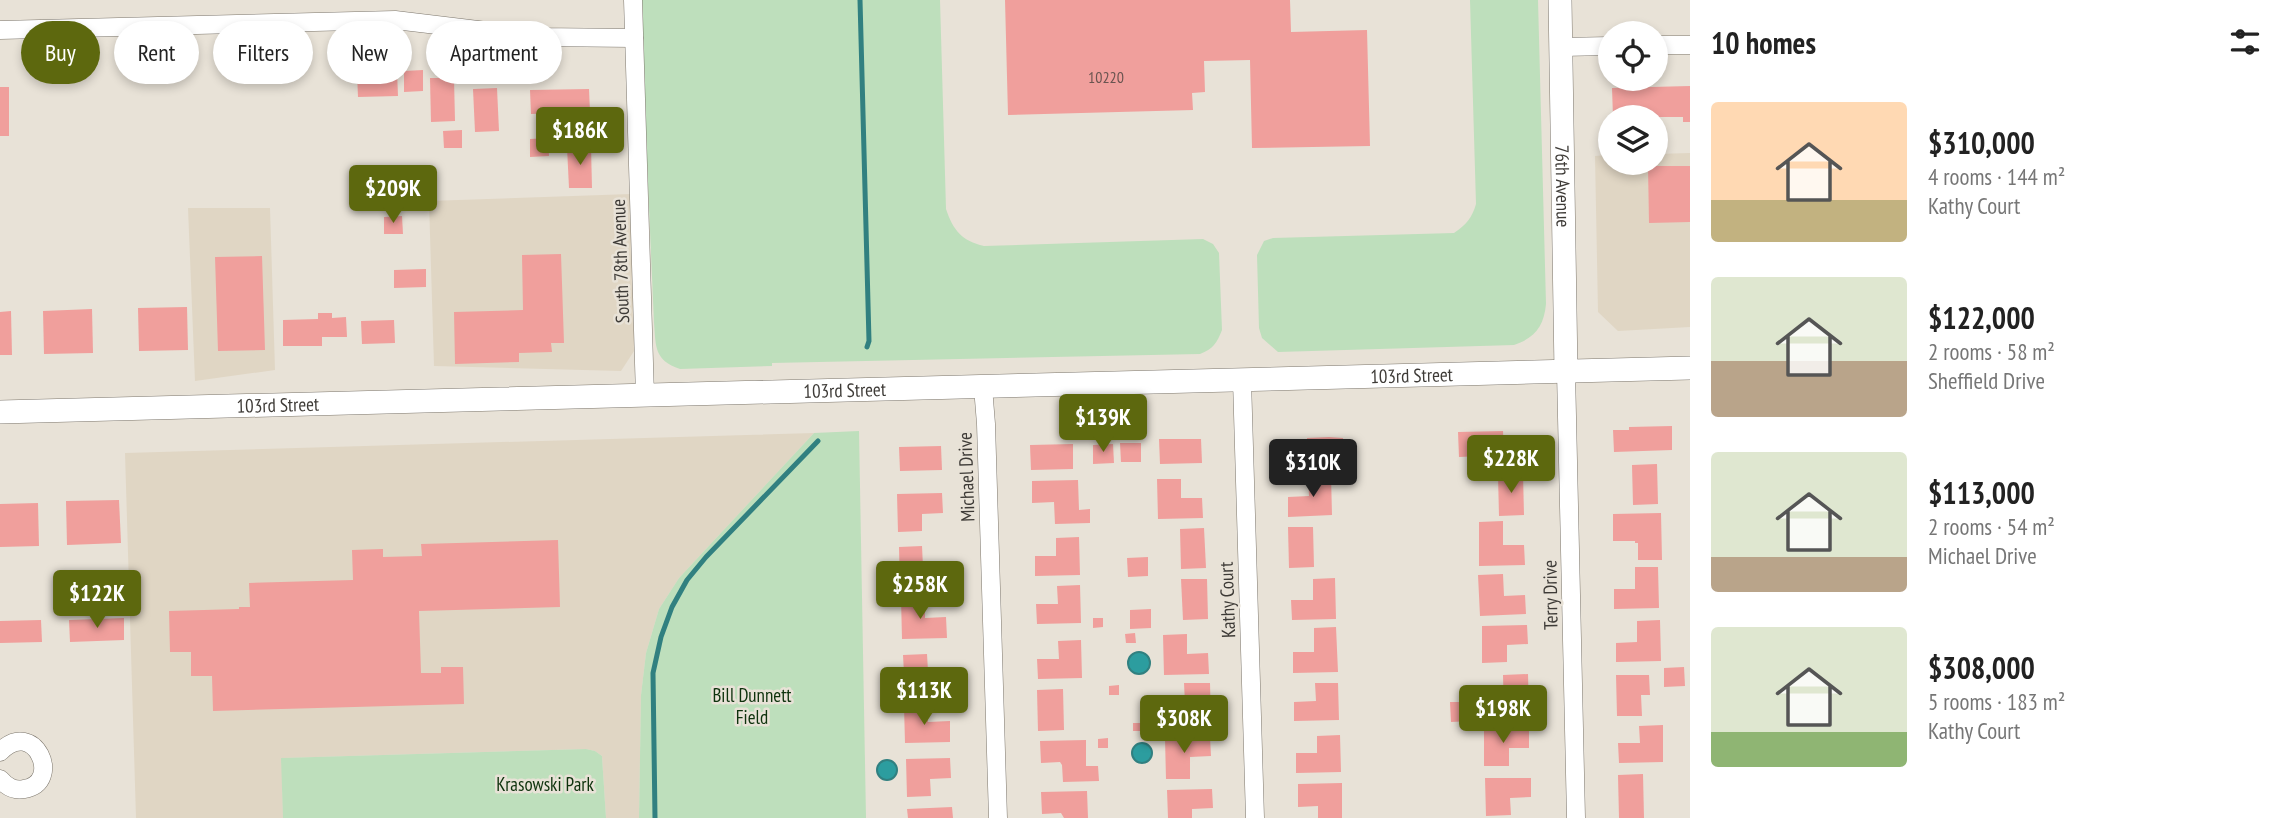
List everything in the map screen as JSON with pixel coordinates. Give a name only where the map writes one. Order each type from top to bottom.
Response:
[{"type":"street","name":"South 78th Avenue","points":[[633,0],[645,396]]},
{"type":"street","name":"76th Avenue","points":[[1560,0],[1566,372]]},
{"type":"street","points":[[0,30],[395,20],[537,37],[635,38]]},
{"type":"street","points":[[1668,45],[1690,45]]},
{"type":"street","points":[[1561,47],[1598,46]]},
{"type":"street","name":"103rd Street","points":[[0,412],[1690,368]]},
{"type":"street","name":"Terry Drive","points":[[1566,372],[1576,818]]},
{"type":"street","name":"Kathy Court","points":[[1242,380],[1255,818]]},
{"type":"street","name":"Michael Drive","points":[[983,387],[998,818]]},
{"type":"street","points":[[0,752],[6,746],[22,742],[36,748],[44,762],[41,778],[29,788],[14,789],[0,779]]},
{"type":"shaded area","points":[[1690,153],[1690,327],[1618,331],[1598,312],[1595,156],[1598,156],[1598,175],[1668,175],[1668,154]]},
{"type":"shaded area","points":[[631,194],[636,348],[621,371],[434,366],[429,201]]},
{"type":"shaded area","points":[[188,208],[270,208],[275,370],[195,381]]},
{"type":"shaded area","points":[[814,433],[679,578],[659,609],[646,653],[641,695],[639,818],[606,818],[602,756],[586,749],[282,758],[283,818],[136,818],[125,453]]},
{"type":"green space","points":[[640,0],[940,0],[946,209],[955,229],[964,238],[984,246],[1203,239],[1213,244],[1219,253],[1222,330],[1216,342],[1200,354],[772,363],[772,366],[680,369],[665,361],[658,352],[655,339]]},
{"type":"green space","points":[[1470,0],[1538,0],[1546,304],[1541,325],[1528,339],[1514,345],[1278,352],[1262,338],[1259,328],[1257,255],[1264,241],[1273,238],[1454,233],[1470,217],[1476,204]]},
{"type":"green space","name":"Bill Dunnett Field","points":[[859,431],[866,818],[639,818],[641,695],[646,653],[659,609],[679,578],[814,433]]},
{"type":"green space","name":"Krasowski Park","points":[[586,749],[602,756],[606,818],[283,818],[281,758]]},
{"type":"water","points":[[1139,652],[1147,655],[1150,663],[1147,671],[1139,674],[1131,671],[1128,663],[1131,655]]},
{"type":"water","points":[[1142,743],[1149,746],[1152,753],[1149,760],[1142,763],[1135,760],[1132,753],[1135,746]]},
{"type":"water","points":[[887,760],[894,763],[897,770],[894,777],[887,780],[880,777],[877,770],[880,763]]},
{"type":"building","points":[[1005,0],[1290,0],[1291,32],[1367,30],[1370,146],[1252,148],[1250,60],[1204,61],[1205,92],[1192,93],[1193,110],[1008,115]]},
{"type":"building","points":[[423,70],[423,91],[404,92],[404,84],[412,84],[412,71]]},
{"type":"building","points":[[357,84],[398,84],[398,96],[358,97]]},
{"type":"building","points":[[430,84],[454,84],[455,121],[431,122]]},
{"type":"building","points":[[1690,86],[1690,122],[1683,122],[1683,117],[1668,117],[1668,105],[1613,105],[1612,91],[1668,91],[1668,87]]},
{"type":"building","points":[[0,87],[9,87],[9,136],[0,136]]},
{"type":"building","points":[[497,88],[499,131],[475,132],[473,89]]},
{"type":"building","points":[[589,89],[590,112],[531,114],[530,90]]},
{"type":"building","points":[[462,130],[462,148],[444,148],[443,131]]},
{"type":"building","points":[[548,138],[549,156],[530,157],[530,139]]},
{"type":"building","points":[[567,147],[591,147],[592,188],[569,188]]},
{"type":"building","points":[[1668,166],[1690,166],[1690,222],[1649,223],[1648,175],[1668,175]]},
{"type":"building","points":[[402,216],[403,234],[384,234],[384,217]]},
{"type":"building","points":[[561,254],[564,343],[551,343],[552,352],[519,353],[519,362],[455,364],[454,312],[523,310],[522,255]]},
{"type":"building","points":[[262,256],[265,350],[218,351],[215,257]]},
{"type":"building","points":[[426,269],[426,287],[394,288],[394,270]]},
{"type":"building","points":[[187,307],[188,350],[139,351],[138,308]]},
{"type":"building","points":[[92,309],[93,353],[44,354],[43,311]]},
{"type":"building","points":[[11,311],[12,355],[0,355],[0,312]]},
{"type":"building","points":[[318,313],[332,313],[332,318],[346,317],[347,337],[322,337],[322,346],[283,346],[283,320],[318,319]]},
{"type":"building","points":[[394,320],[395,343],[362,344],[361,321]]},
{"type":"building","points":[[1672,426],[1672,450],[1614,452],[1613,430]]},
{"type":"building","points":[[1503,431],[1504,455],[1459,457],[1458,432]]},
{"type":"building","points":[[1307,438],[1343,438],[1344,461],[1288,463],[1287,444],[1307,443]]},
{"type":"building","points":[[1159,439],[1201,439],[1202,463],[1160,464]]},
{"type":"building","points":[[1120,443],[1141,443],[1141,462],[1121,462]]},
{"type":"building","points":[[1073,444],[1073,469],[1031,470],[1030,445]]},
{"type":"building","points":[[1113,444],[1114,463],[1093,464],[1093,445]]},
{"type":"building","points":[[941,446],[942,470],[900,471],[899,447]]},
{"type":"building","points":[[1657,464],[1658,504],[1633,505],[1632,465]]},
{"type":"building","points":[[1523,474],[1524,515],[1499,516],[1498,475]]},
{"type":"building","points":[[1308,475],[1331,475],[1332,515],[1288,517],[1288,497],[1309,496]]},
{"type":"building","points":[[1157,479],[1181,479],[1181,498],[1202,498],[1203,518],[1158,519]]},
{"type":"building","points":[[1078,480],[1079,510],[1090,509],[1090,523],[1055,524],[1054,502],[1032,503],[1032,481]]},
{"type":"building","points":[[942,493],[943,513],[922,514],[922,531],[898,532],[897,494]]},
{"type":"building","points":[[119,500],[121,543],[67,545],[66,501]]},
{"type":"building","points":[[38,503],[39,546],[0,547],[0,504]]},
{"type":"building","points":[[1661,513],[1662,560],[1638,560],[1638,543],[1613,541],[1613,514]]},
{"type":"building","points":[[1503,521],[1503,545],[1524,545],[1525,565],[1479,566],[1479,522]]},
{"type":"building","points":[[1288,527],[1313,527],[1314,567],[1289,568]]},
{"type":"building","points":[[1204,528],[1206,568],[1181,569],[1180,529]]},
{"type":"building","points":[[1079,537],[1080,575],[1035,576],[1035,556],[1056,556],[1056,538]]},
{"type":"building","points":[[558,540],[560,607],[419,611],[421,673],[441,673],[441,667],[463,667],[464,704],[213,711],[212,676],[191,676],[191,652],[170,652],[169,611],[250,607],[249,583],[353,580],[352,550],[383,549],[383,557],[422,556],[421,544]]},
{"type":"building","points":[[922,546],[923,567],[944,566],[945,587],[900,588],[899,547]]},
{"type":"building","points":[[1148,557],[1148,576],[1128,577],[1127,558]]},
{"type":"building","points":[[1635,567],[1658,567],[1659,608],[1614,609],[1614,589],[1635,589]]},
{"type":"building","points":[[1503,574],[1504,596],[1525,595],[1526,614],[1480,616],[1478,575]]},
{"type":"building","points":[[1335,578],[1336,619],[1292,620],[1291,600],[1313,600],[1313,579]]},
{"type":"building","points":[[1181,579],[1207,579],[1208,619],[1183,620]]},
{"type":"building","points":[[1080,585],[1081,623],[1037,624],[1036,604],[1058,604],[1057,586]]},
{"type":"building","points":[[925,597],[925,618],[946,617],[947,638],[902,639],[901,598]]},
{"type":"building","points":[[1151,609],[1151,628],[1130,629],[1130,610]]},
{"type":"building","points":[[124,618],[124,640],[70,642],[69,620]]},
{"type":"building","points":[[1093,618],[1103,618],[1103,627],[1093,628]]},
{"type":"building","points":[[41,620],[42,642],[0,643],[0,621]]},
{"type":"building","points":[[1660,620],[1661,661],[1616,662],[1616,643],[1637,642],[1637,621]]},
{"type":"building","points":[[1527,625],[1528,644],[1507,645],[1507,662],[1482,663],[1482,626]]},
{"type":"building","points":[[1336,627],[1338,672],[1293,673],[1293,652],[1314,652],[1314,628]]},
{"type":"building","points":[[1135,633],[1136,643],[1126,643],[1125,634]]},
{"type":"building","points":[[1187,634],[1187,654],[1208,653],[1209,674],[1164,675],[1163,635]]},
{"type":"building","points":[[1081,640],[1082,678],[1038,679],[1037,659],[1059,659],[1058,641]]},
{"type":"building","points":[[927,654],[928,671],[949,670],[949,691],[905,692],[903,655]]},
{"type":"building","points":[[1684,667],[1685,686],[1664,687],[1664,668]]},
{"type":"building","points":[[1528,674],[1529,714],[1504,715],[1503,675]]},
{"type":"building","points":[[1616,675],[1649,675],[1650,695],[1641,695],[1642,716],[1617,716]]},
{"type":"building","points":[[1184,683],[1210,683],[1211,723],[1186,724]]},
{"type":"building","points":[[1315,683],[1338,683],[1339,720],[1294,721],[1294,702],[1316,701]]},
{"type":"building","points":[[1119,685],[1119,695],[1109,695],[1109,686]]},
{"type":"building","points":[[1063,689],[1064,730],[1038,731],[1037,690]]},
{"type":"building","points":[[1450,702],[1471,702],[1472,721],[1451,722]]},
{"type":"building","points":[[928,705],[928,722],[950,721],[950,742],[905,743],[904,706]]},
{"type":"building","points":[[1161,709],[1162,730],[1142,731],[1141,710]]},
{"type":"building","points":[[1133,723],[1141,723],[1141,731],[1133,731]]},
{"type":"building","points":[[1663,725],[1663,762],[1619,763],[1618,743],[1640,743],[1639,726]]},
{"type":"building","points":[[1529,728],[1529,748],[1509,748],[1509,766],[1484,766],[1484,729]]},
{"type":"building","points":[[1340,735],[1341,772],[1296,773],[1296,753],[1317,753],[1317,736]]},
{"type":"building","points":[[1210,737],[1211,756],[1190,757],[1190,779],[1166,779],[1165,738]]},
{"type":"building","points":[[1108,738],[1108,748],[1098,748],[1098,739]]},
{"type":"building","points":[[1086,740],[1086,766],[1098,766],[1099,781],[1063,782],[1060,762],[1041,763],[1040,741]]},
{"type":"building","points":[[950,758],[951,778],[930,779],[931,796],[907,797],[906,759]]},
{"type":"building","points":[[1643,774],[1644,818],[1619,818],[1618,775]]},
{"type":"building","points":[[1485,778],[1531,778],[1531,797],[1510,798],[1511,815],[1486,816]]},
{"type":"building","points":[[1342,783],[1342,818],[1318,818],[1318,806],[1298,807],[1298,784]]},
{"type":"building","points":[[1212,789],[1213,808],[1192,809],[1192,818],[1168,818],[1167,790]]},
{"type":"building","points":[[1087,791],[1088,818],[1064,818],[1061,813],[1042,814],[1041,792]]},
{"type":"building","points":[[952,807],[953,818],[908,818],[907,809]]},
{"type":"waterway","points":[[860,0],[869,341],[867,347]]},
{"type":"waterway","points":[[655,818],[653,673],[661,637],[672,607],[687,580],[706,557],[818,441]]}]
